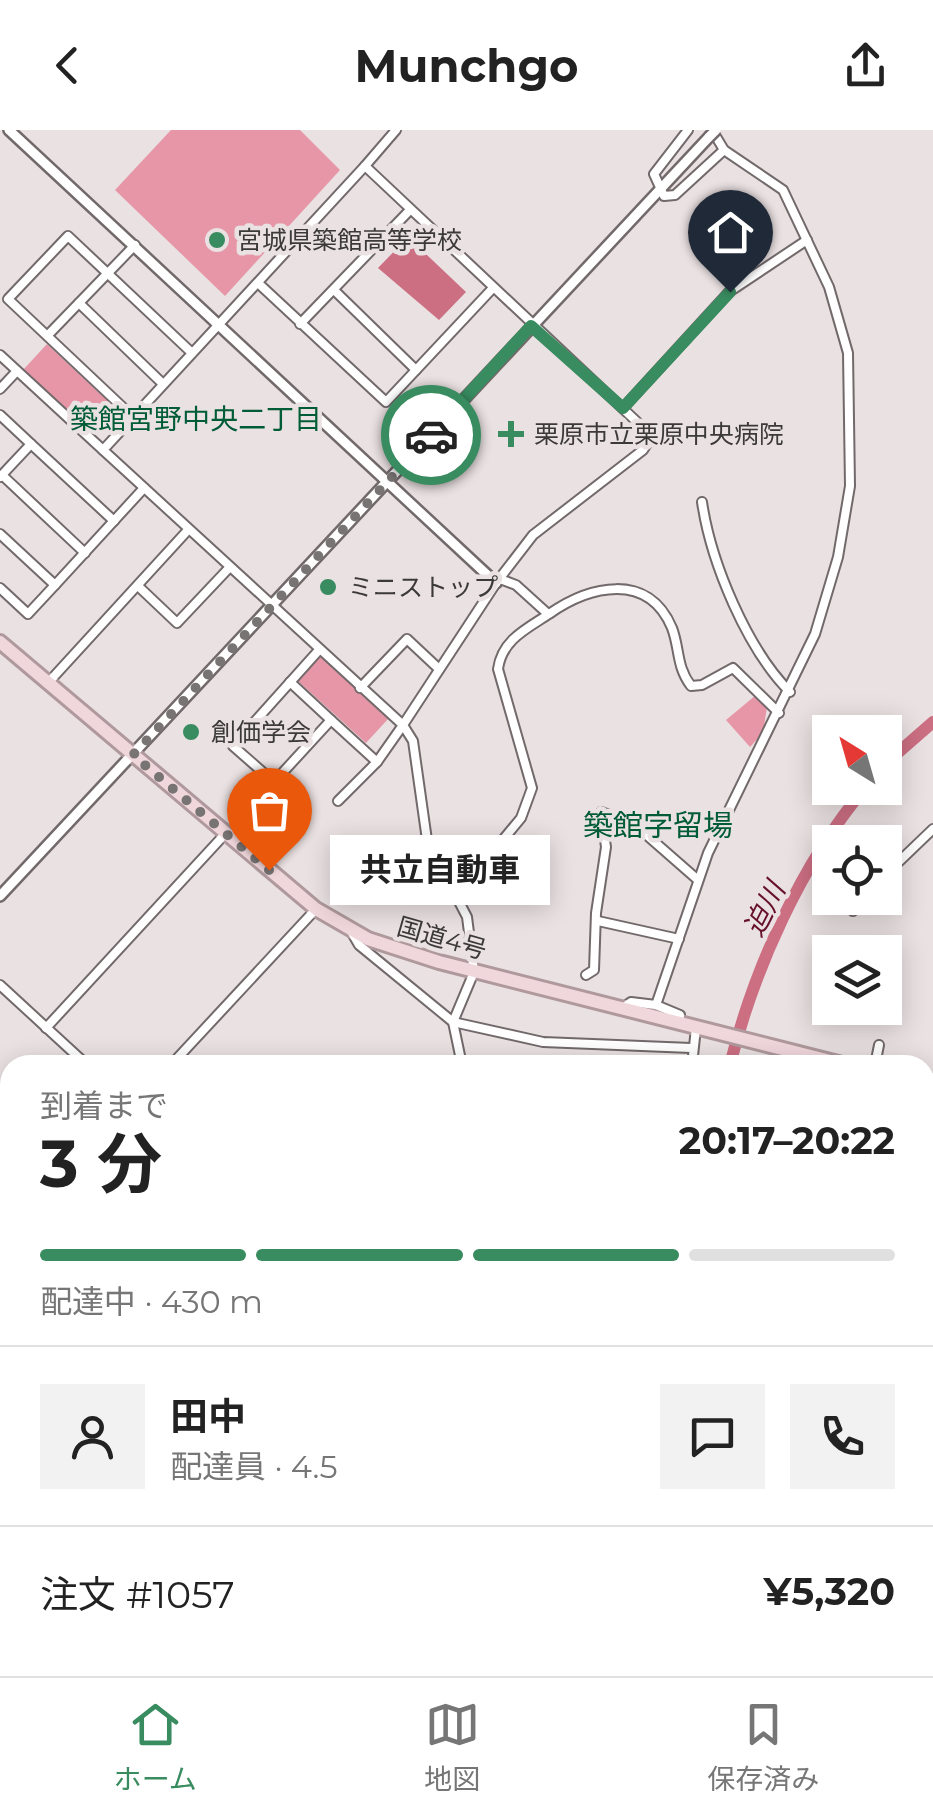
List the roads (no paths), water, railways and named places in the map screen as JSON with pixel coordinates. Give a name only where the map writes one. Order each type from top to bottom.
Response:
[{"type":"highway","name":"国道4号","points":[[0,642],[316,909],[349,929],[388,947],[474,972],[779,1047],[804,1047],[823,1055]]},
{"type":"street","points":[[8,130],[387,482],[498,581],[516,585],[548,614]]},
{"type":"street","points":[[103,450],[396,130]]},
{"type":"street","points":[[688,130],[654,174],[659,190],[668,198],[724,150]]},
{"type":"street","points":[[0,896],[712,132],[724,150],[783,190],[829,288],[848,353],[850,486],[838,558],[815,634],[698,880],[656,1005]]},
{"type":"street","points":[[338,801],[377,762],[498,581],[547,521],[643,450],[652,436],[408,211],[365,166]]},
{"type":"street","points":[[300,324],[408,211]]},
{"type":"street","points":[[132,416],[8,299],[68,236],[192,352]]},
{"type":"street","points":[[623,408],[730,292],[806,240]]},
{"type":"street","points":[[48,335],[134,245]]},
{"type":"street","points":[[258,283],[386,402],[492,289]]},
{"type":"street","points":[[334,290],[416,370]]},
{"type":"street","points":[[79,303],[162,383]]},
{"type":"street","points":[[0,355],[403,725],[413,741],[427,840],[467,917],[474,972],[453,1022],[460,1055]]},
{"type":"street","points":[[0,389],[17,371]]},
{"type":"street","points":[[0,415],[114,521]]},
{"type":"street","points":[[31,444],[1,476],[85,553]]},
{"type":"street","points":[[0,588],[28,614],[144,488]]},
{"type":"street","points":[[702,502],[726,585],[768,670],[790,692]]},
{"type":"street","points":[[48,684],[188,530]]},
{"type":"street","points":[[0,534],[55,585]]},
{"type":"street","points":[[138,586],[177,623],[229,568]]},
{"type":"street","points":[[458,894],[528,806],[532,788],[498,669],[511,640],[570,598],[616,585],[639,592],[661,610],[674,631],[675,654],[691,686],[702,685],[733,668],[779,713]]},
{"type":"street","points":[[360,688],[406,639],[439,668]]},
{"type":"street","points":[[319,650],[233,746],[274,782],[331,720]]},
{"type":"street","points":[[290,682],[377,762]]},
{"type":"street","points":[[586,976],[594,970],[606,847],[600,812],[634,824],[698,880]]},
{"type":"street","points":[[902,859],[933,829]]},
{"type":"street","points":[[46,1028],[225,834]]},
{"type":"street","points":[[180,1055],[316,909]]},
{"type":"street","points":[[598,921],[679,939]]},
{"type":"street","points":[[349,929],[359,945],[453,1022],[543,1042],[691,1048]]},
{"type":"street","points":[[0,985],[76,1055]]},
{"type":"street","points":[[623,1011],[625,1004],[656,1005],[680,1015],[679,1024]]},
{"type":"street","points":[[691,1055],[700,1029]]},
{"type":"street","points":[[878,1055],[880,1045]]},
{"type":"waterway","name":"迫川","points":[[902,749],[933,722]]},
{"type":"waterway","name":"迫川","points":[[733,1055],[752,992],[782,919],[820,850],[852,805]]},
{"type":"place","name":"宮城県築館高等学校","points":[[217,240]]},
{"type":"place","name":"栗原市立栗原中央病院","points":[[511,434]]},
{"type":"place","name":"ミニストップ","points":[[328,587]]},
{"type":"place","name":"創価学会","points":[[191,732]]},
{"type":"place","name":"共立自動車","points":[[269,870]]},
{"type":"district","name":"築館宮野中央二丁目","points":[[196,419]]},
{"type":"district","name":"築館字留場","points":[[658,826]]}]
